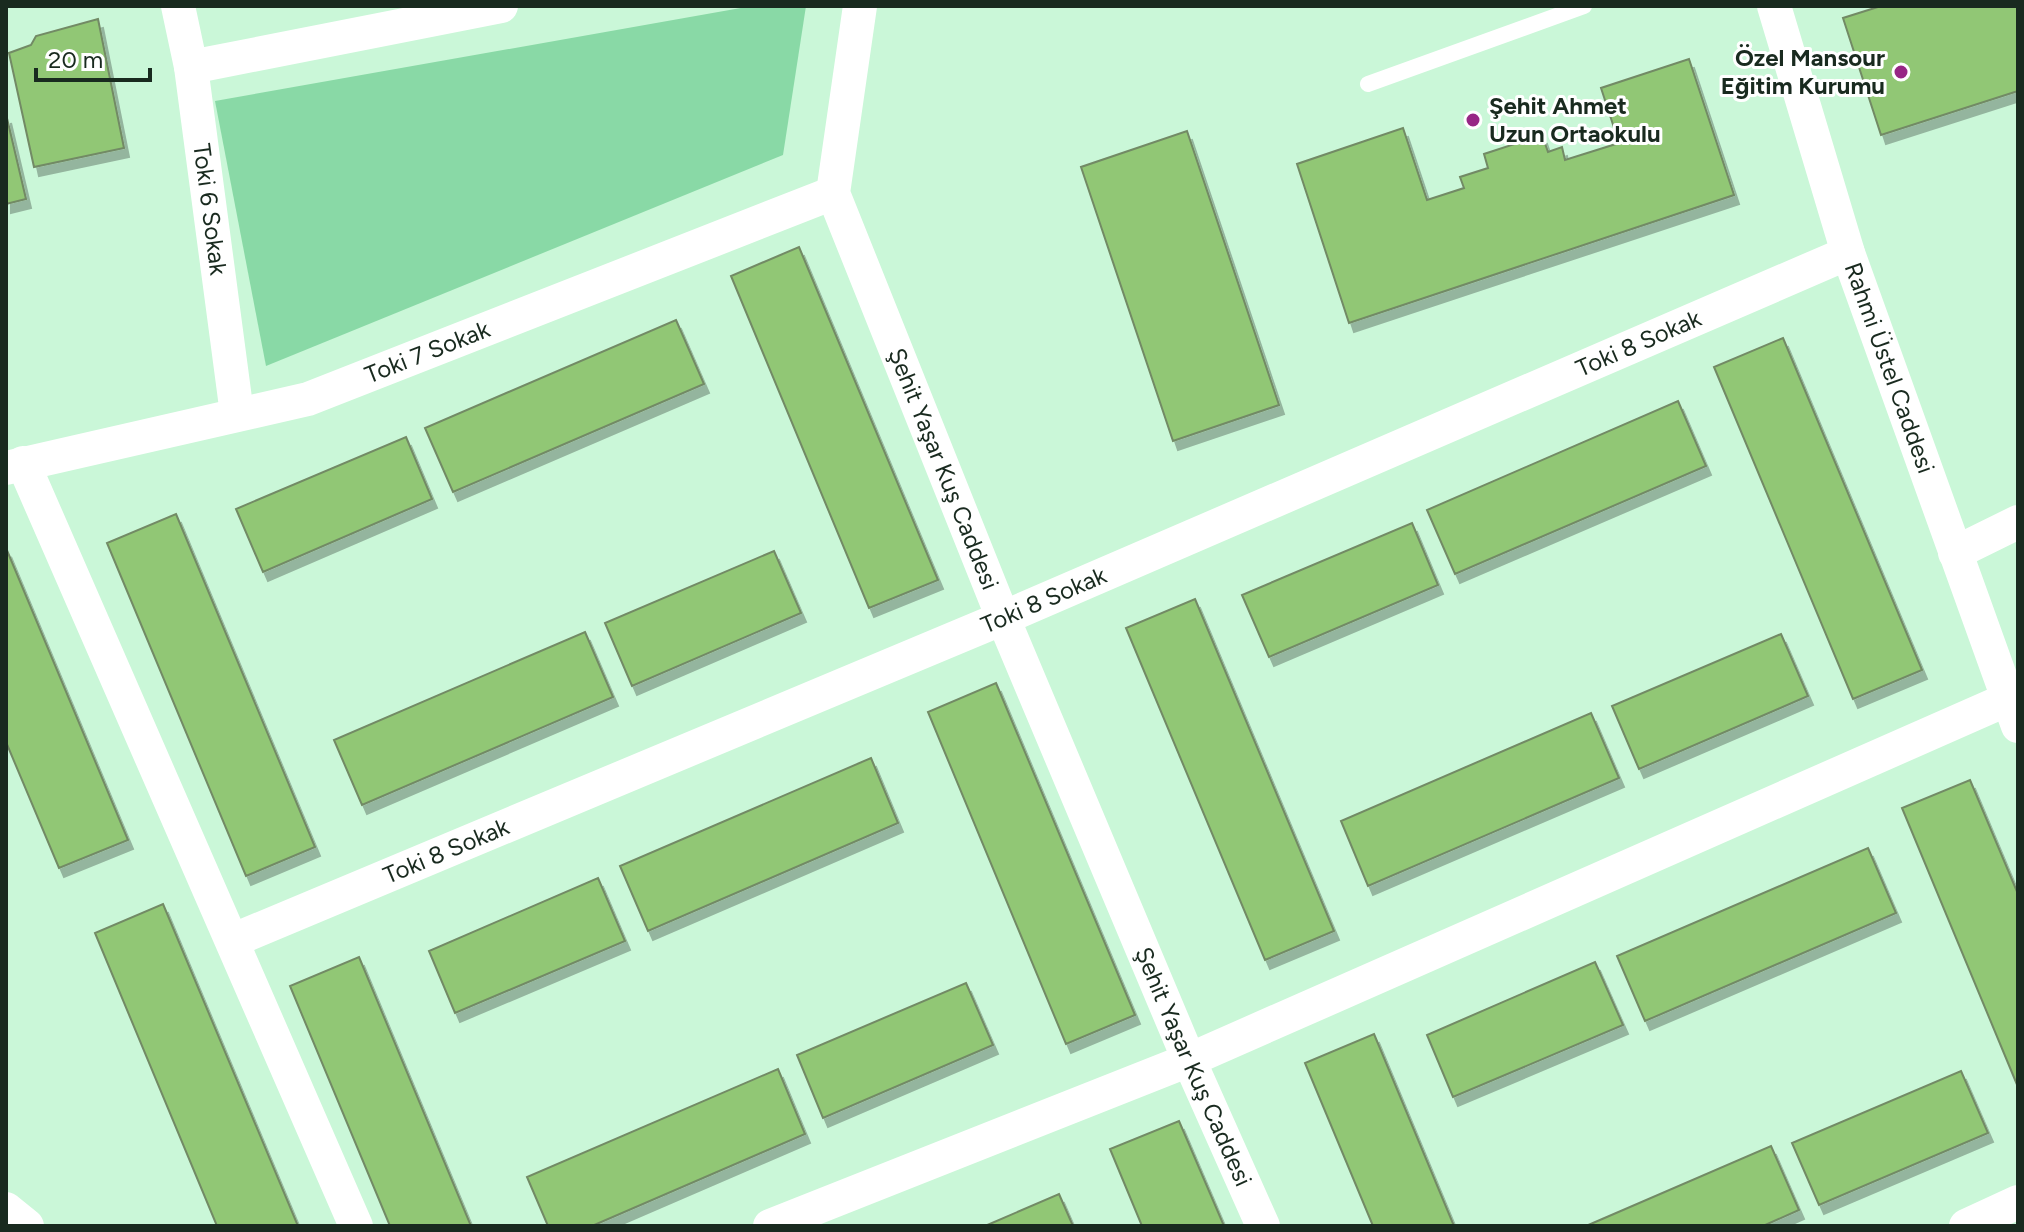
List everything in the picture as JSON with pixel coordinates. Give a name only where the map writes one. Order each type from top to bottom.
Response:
[{"type":"street","name":"Toki 6 Sokak","points":[[178,6],[191,67],[237,414]]},
{"type":"street","points":[[191,67],[501,6]]},
{"type":"street","points":[[833,193],[860,6]]},
{"type":"street","name":"Rahmi Üstel Caddesi","points":[[1774,6],[1848,253],[2013,712]]},
{"type":"street","name":"Toki 7 Sokak","points":[[14,466],[308,399],[833,193]]},
{"type":"street","name":"Şehit Yaşar Kuş Caddesi","points":[[833,193],[1003,618],[1189,1060],[1263,1226]]},
{"type":"street","name":"Toki 8 Sokak","points":[[234,940],[1003,618],[1848,253]]},
{"type":"street","points":[[14,466],[234,940],[356,1226]]},
{"type":"street","points":[[1955,553],[2018,522]]},
{"type":"street","points":[[770,1226],[1189,1060],[2013,712]]},
{"type":"street","points":[[1966,1226],[2018,1202]]},
{"type":"street","points":[[6,1209],[27,1226]]},
{"type":"lane","points":[[1368,84],[1584,6]]},
{"type":"green space","points":[[752,6],[806,6],[783,155],[266,366],[215,101]]},
{"type":"building","points":[[1881,6],[2018,6],[2018,91],[1881,135],[1843,18]]},
{"type":"building","points":[[98,19],[124,148],[34,167],[9,53],[31,45],[36,36]]},
{"type":"building","points":[[1689,59],[1734,195],[1349,323],[1297,164],[1403,128],[1427,200],[1464,188],[1460,177],[1488,168],[1484,154],[1542,135],[1548,152],[1562,147],[1565,160],[1619,143],[1601,88]]},
{"type":"building","points":[[6,114],[26,199],[6,204]]},
{"type":"building","points":[[1187,131],[1279,405],[1173,441],[1081,167]]},
{"type":"building","points":[[799,247],[938,580],[869,608],[731,276]]},
{"type":"building","points":[[676,320],[704,384],[453,492],[425,428]]},
{"type":"building","points":[[1783,338],[1922,670],[1853,699],[1714,367]]},
{"type":"building","points":[[1678,401],[1706,466],[1455,574],[1427,510]]},
{"type":"building","points":[[406,437],[432,499],[263,572],[236,509]]},
{"type":"building","points":[[176,514],[315,847],[246,876],[107,543]]},
{"type":"building","points":[[1412,523],[1438,585],[1269,657],[1242,595]]},
{"type":"building","points":[[6,548],[128,840],[59,868],[6,742]]},
{"type":"building","points":[[774,551],[801,613],[632,686],[605,623]]},
{"type":"building","points":[[1195,599],[1334,931],[1265,960],[1126,628]]},
{"type":"building","points":[[585,632],[613,697],[362,805],[334,740]]},
{"type":"building","points":[[1781,634],[1808,696],[1639,769],[1612,706]]},
{"type":"building","points":[[996,683],[1135,1015],[1066,1044],[928,712]]},
{"type":"building","points":[[1591,713],[1619,778],[1368,886],[1341,821]]},
{"type":"building","points":[[871,758],[898,823],[648,931],[620,866]]},
{"type":"building","points":[[1970,780],[2018,894],[2018,1087],[1902,808]]},
{"type":"building","points":[[1868,848],[1896,913],[1645,1021],[1617,956]]},
{"type":"building","points":[[598,878],[625,941],[455,1013],[429,951]]},
{"type":"building","points":[[163,904],[298,1226],[217,1226],[95,933]]},
{"type":"building","points":[[359,957],[471,1226],[390,1226],[290,986]]},
{"type":"building","points":[[1595,962],[1623,1025],[1453,1097],[1427,1035]]},
{"type":"building","points":[[966,983],[993,1045],[823,1118],[797,1055]]},
{"type":"building","points":[[1374,1034],[1454,1226],[1373,1226],[1305,1063]]},
{"type":"building","points":[[778,1069],[805,1134],[592,1226],[548,1226],[527,1177]]},
{"type":"building","points":[[1961,1071],[1988,1133],[1819,1205],[1792,1143]]},
{"type":"building","points":[[1179,1121],[1224,1226],[1142,1226],[1110,1149]]},
{"type":"building","points":[[1771,1146],[1799,1210],[1763,1226],[1586,1226]]},
{"type":"building","points":[[1059,1194],[1073,1226],[985,1226]]},
{"type":"place","name":"Özel Mansour Eğitim Kurumu","points":[[1901,72]]},
{"type":"place","name":"Şehit Ahmet Uzun Ortaokulu","points":[[1473,120]]}]
